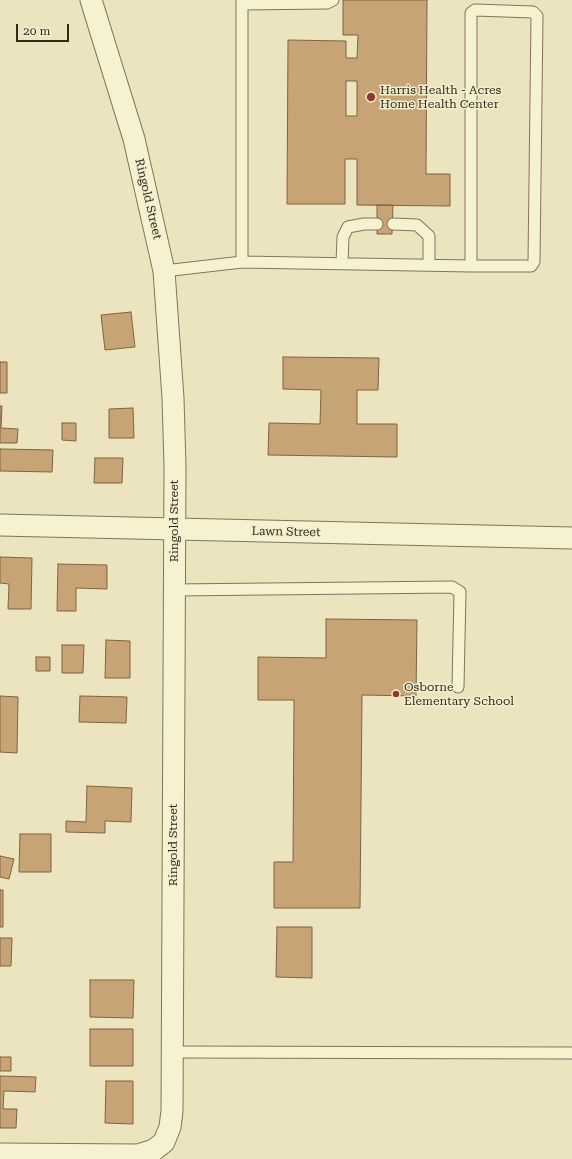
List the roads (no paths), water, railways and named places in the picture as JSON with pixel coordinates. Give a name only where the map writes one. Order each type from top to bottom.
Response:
[{"type":"street","name":"Ringold Street","points":[[0,1154],[138,1155],[154,1150],[164,1142],[170,1127],[172,1052],[174,590],[173,398],[164,271],[153,217],[134,139],[91,0]]},
{"type":"street","name":"Lawn Street","points":[[0,525],[572,538]]},
{"type":"lane","points":[[242,262],[242,2],[327,3],[333,0]]},
{"type":"lane","points":[[164,271],[242,262],[471,266],[531,266],[534,262],[536,16],[533,12],[475,10],[470,13],[471,266]]},
{"type":"lane","points":[[342,264],[343,237],[348,227],[377,224]]},
{"type":"lane","points":[[392,224],[417,225],[430,236],[429,265]]},
{"type":"lane","points":[[174,590],[452,587],[460,592],[458,687]]},
{"type":"lane","points":[[172,1052],[572,1053]]},
{"type":"place","name":"Harris Health - Acres Home Health Center","points":[[371,97]]},
{"type":"place","name":"Osborne Elementary School","points":[[396,694]]}]
